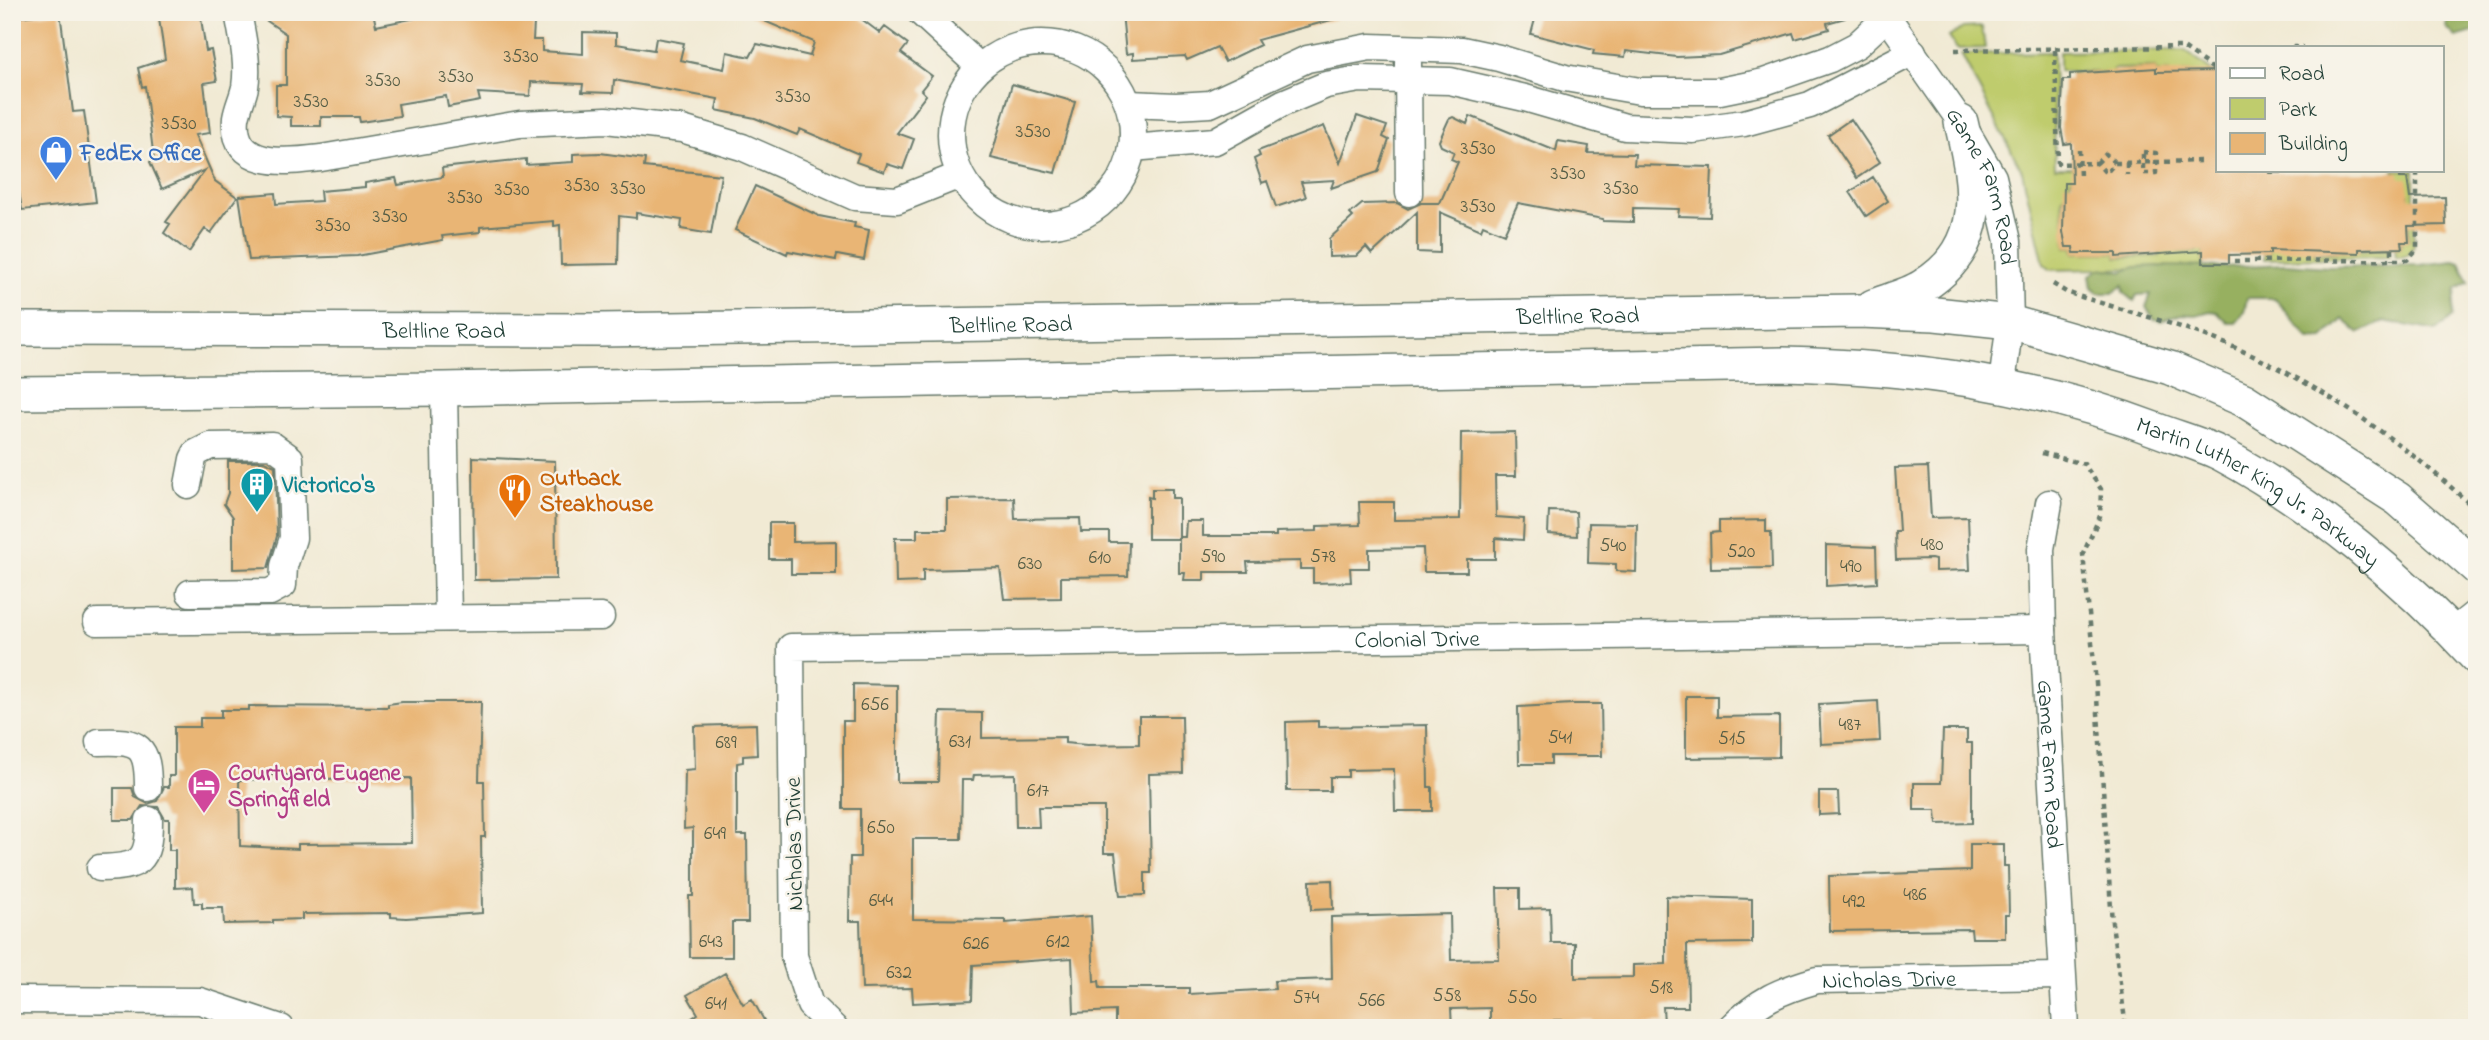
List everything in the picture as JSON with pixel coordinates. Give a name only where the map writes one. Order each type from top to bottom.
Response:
[{"type":"main road","points":[[1860,311],[1922,287],[1956,260],[1971,221],[1974,178],[1961,122]]},
{"type":"main road","name":"Beltline Road","points":[[12,329],[598,330],[1860,311],[1935,314],[2011,322]]},
{"type":"main road","points":[[2011,322],[2170,368],[2244,400],[2398,499],[2477,568]]},
{"type":"main road","points":[[12,393],[444,390],[1783,364],[1874,366],[2002,384]]},
{"type":"main road","name":"Martin Luther King Jr. Parkway","points":[[2002,384],[2124,417],[2219,453],[2297,500],[2414,595],[2464,622],[2477,658]]},
{"type":"street","points":[[238,12],[245,50],[246,85],[236,119],[240,141],[255,157],[269,161],[289,162],[321,158],[520,124],[606,120],[681,129],[742,147],[855,197],[897,200],[960,175]]},
{"type":"street","points":[[920,12],[980,67]]},
{"type":"street","points":[[1129,104],[1210,104],[1307,59],[1350,49],[1462,50],[1565,78],[1640,91],[1720,91],[1763,82],[1829,58],[1857,44],[1885,14]]},
{"type":"street","name":"Game Farm Road","points":[[1885,14],[1961,122],[1993,177],[2008,240],[2011,322],[2002,384]]},
{"type":"street","points":[[1034,43],[1064,45],[1092,57],[1114,77],[1129,104],[1133,126],[1132,148],[1124,175],[1107,198],[1083,215],[1056,224],[1027,224],[1000,215],[977,198],[960,175],[951,146],[952,117],[962,90],[980,67],[1005,50],[1034,43]]},
{"type":"street","points":[[1409,48],[1406,79],[1409,194]]},
{"type":"street","points":[[1132,148],[1215,141],[1283,103],[1326,85],[1360,79],[1450,81],[1525,98],[1625,127],[1693,130],[1744,123],[1810,104],[1913,52]]},
{"type":"street","points":[[444,390],[448,618]]},
{"type":"street","points":[[188,485],[193,459],[197,453],[210,446],[272,445],[290,458],[293,538],[284,566],[283,585],[270,592],[190,593]]},
{"type":"street","name":"Game Farm Road","points":[[2049,503],[2041,549],[2043,629],[2066,1028]]},
{"type":"street","points":[[97,622],[601,617]]},
{"type":"street","name":"Colonial Drive","points":[[791,647],[2043,629]]},
{"type":"street","name":"Nicholas Drive","points":[[791,647],[794,956],[810,1005],[834,1028]]},
{"type":"street","points":[[99,743],[122,741],[139,747],[148,762],[148,788]]},
{"type":"street","points":[[100,868],[127,867],[142,858],[149,844],[149,820]]},
{"type":"street","name":"Nicholas Drive","points":[[1731,1028],[1751,1008],[1779,991],[1817,980],[2062,976]]},
{"type":"street","points":[[12,1000],[200,1001],[250,1022],[281,1028]]},
{"type":"path","points":[[1955,50],[2182,47],[2216,71]]},
{"type":"path","points":[[2055,50],[2058,164],[2097,163],[2106,154],[2115,163],[2202,161]]},
{"type":"path","points":[[2079,150],[2080,177]]},
{"type":"path","points":[[2143,152],[2156,153],[2156,173],[2143,173],[2143,163],[2143,152]]},
{"type":"path","points":[[2097,163],[2106,173],[2115,163]]},
{"type":"path","points":[[2127,163],[2127,175]]},
{"type":"path","points":[[2234,261],[2407,260],[2417,249],[2417,172]]},
{"type":"path","points":[[2392,248],[2392,260]]},
{"type":"path","points":[[2053,284],[2066,292],[2186,329],[2258,360],[2314,389],[2398,445],[2477,511]]},
{"type":"path","points":[[2042,453],[2084,464],[2101,489],[2100,516],[2083,554],[2096,683],[2112,923],[2126,1028]]},
{"type":"green space","points":[[2449,12],[2477,12],[2477,31],[2456,37],[2446,27]]},
{"type":"green space","points":[[1982,27],[1985,48],[1957,49],[1949,37],[1963,28]]},
{"type":"green space","points":[[2184,50],[2214,73],[2156,72],[2155,68],[2113,69],[2112,73],[2059,71],[2059,52]]},
{"type":"green space","points":[[2053,52],[2055,167],[2077,167],[2077,177],[2072,177],[2062,200],[2066,247],[2073,247],[2074,253],[2116,253],[2116,257],[2160,256],[2160,252],[2196,252],[2203,247],[2203,267],[2051,270],[2044,264],[2022,171],[1961,54]]},
{"type":"green space","points":[[2395,172],[2414,172],[2414,246],[2407,256],[2396,257],[2395,249],[2401,248],[2401,242],[2409,241],[2409,194]]},
{"type":"green space","points":[[2270,246],[2315,250],[2315,254],[2389,249],[2389,257],[2264,259],[2264,254],[2270,253]]},
{"type":"green space","points":[[2454,261],[2460,263],[2469,282],[2456,289],[2452,317],[2436,331],[2384,321],[2359,333],[2343,319],[2323,338],[2309,339],[2275,298],[2247,298],[2244,312],[2236,323],[2228,323],[2217,312],[2210,311],[2196,315],[2182,314],[2161,321],[2154,319],[2146,307],[2151,294],[2137,295],[2134,301],[2124,292],[2123,285],[2113,293],[2098,293],[2092,288],[2090,275],[2102,268],[2122,272],[2135,267],[2157,266],[2286,264],[2329,267],[2420,265]]},
{"type":"building","points":[[60,12],[73,112],[84,111],[96,202],[22,210],[12,148],[12,18]]},
{"type":"building","points":[[158,12],[200,12],[206,51],[211,50],[217,81],[204,83],[210,133],[195,135],[215,181],[237,197],[211,233],[205,229],[189,252],[164,233],[170,224],[166,222],[205,170],[162,189],[150,162],[154,160],[145,86],[142,87],[138,68],[165,59]]},
{"type":"building","points":[[254,12],[373,12],[376,26],[421,17],[420,12],[514,12],[515,22],[534,23],[533,40],[542,40],[542,51],[583,54],[583,32],[616,33],[616,44],[654,50],[656,38],[684,43],[680,60],[724,69],[727,52],[750,57],[757,44],[810,56],[814,42],[743,12],[852,12],[880,33],[885,27],[908,44],[901,53],[932,76],[921,90],[926,95],[897,133],[914,139],[903,169],[887,164],[884,172],[856,162],[859,154],[800,129],[797,135],[755,118],[716,110],[718,99],[614,80],[613,93],[582,92],[583,84],[531,82],[530,96],[478,93],[480,101],[448,107],[446,96],[398,104],[400,116],[360,122],[359,117],[321,117],[321,126],[291,126],[291,117],[276,116],[276,85],[286,85],[286,34]]},
{"type":"building","points":[[1122,12],[1334,12],[1335,19],[1257,40],[1260,45],[1225,62],[1217,47],[1187,60],[1185,56],[1133,59],[1133,53],[1126,54]]},
{"type":"building","points":[[1537,12],[1844,12],[1845,18],[1827,23],[1829,29],[1795,39],[1793,33],[1719,55],[1677,57],[1626,51],[1625,57],[1593,54],[1594,50],[1531,34]]},
{"type":"building","points":[[2156,68],[2156,72],[2216,71],[2216,172],[2400,172],[2400,178],[2407,178],[2410,198],[2445,197],[2446,225],[2408,226],[2409,242],[2401,242],[2402,248],[2359,249],[2359,253],[2270,250],[2270,254],[2229,255],[2229,263],[2203,263],[2203,251],[2116,257],[2116,253],[2074,253],[2073,247],[2066,247],[2063,232],[2064,183],[2072,183],[2071,143],[2064,144],[2061,128],[2063,80],[2070,80],[2070,74]]},
{"type":"building","points":[[1012,84],[1075,102],[1055,173],[991,158]]},
{"type":"building","points":[[1357,116],[1387,126],[1383,137],[1389,140],[1378,172],[1331,188],[1334,180],[1301,182],[1306,197],[1276,207],[1267,181],[1262,183],[1254,159],[1260,156],[1258,151],[1324,126],[1340,163]]},
{"type":"building","points":[[1470,116],[1556,151],[1558,141],[1589,146],[1588,153],[1635,154],[1634,165],[1712,167],[1710,217],[1678,216],[1679,209],[1633,208],[1633,222],[1603,221],[1518,203],[1504,234],[1483,225],[1481,230],[1440,212],[1440,253],[1417,252],[1417,212],[1372,254],[1366,247],[1357,256],[1329,257],[1329,239],[1353,217],[1350,214],[1362,204],[1397,203],[1408,209],[1421,203],[1440,203],[1458,162],[1451,159],[1454,152],[1441,146],[1439,141],[1449,119],[1453,117],[1467,124]]},
{"type":"building","points":[[1851,119],[1880,162],[1857,178],[1828,135]]},
{"type":"building","points":[[600,153],[645,159],[644,167],[721,175],[711,234],[681,229],[682,220],[636,213],[636,218],[619,216],[618,264],[561,265],[560,225],[554,226],[554,221],[480,227],[480,232],[442,236],[443,240],[357,256],[249,260],[239,196],[275,193],[276,204],[321,201],[320,191],[365,187],[365,183],[396,178],[398,185],[443,177],[442,168],[526,159],[526,165],[573,162],[573,154]]},
{"type":"building","points":[[1873,177],[1888,201],[1866,216],[1850,192]]},
{"type":"building","points":[[755,186],[819,216],[855,223],[854,227],[869,230],[864,260],[837,255],[836,260],[788,251],[787,254],[735,230]]},
{"type":"building","points":[[1515,432],[1516,476],[1495,476],[1496,517],[1524,519],[1523,540],[1495,538],[1495,559],[1467,559],[1467,572],[1424,572],[1423,548],[1369,549],[1369,568],[1350,568],[1351,582],[1313,583],[1313,569],[1300,569],[1300,561],[1247,562],[1248,572],[1204,572],[1204,580],[1184,580],[1185,573],[1179,573],[1179,539],[1148,539],[1148,497],[1152,498],[1152,489],[1172,489],[1172,498],[1179,498],[1179,537],[1185,537],[1186,521],[1203,521],[1203,536],[1276,536],[1276,532],[1317,531],[1317,526],[1360,525],[1359,502],[1394,502],[1394,520],[1460,519],[1461,433]]},
{"type":"building","name":"Outback Steakhouse","points":[[473,457],[555,461],[556,579],[474,580]]},
{"type":"building","name":"Victorico's","points":[[228,461],[264,461],[275,466],[277,536],[268,568],[233,569],[233,517],[224,504],[228,493]]},
{"type":"building","points":[[1928,467],[1931,518],[1968,517],[1970,570],[1935,571],[1935,560],[1931,559],[1896,560],[1895,531],[1899,531],[1895,468]]},
{"type":"building","points":[[1014,498],[1015,519],[1080,518],[1081,532],[1109,532],[1109,542],[1129,542],[1128,576],[1061,577],[1061,598],[1004,599],[1000,568],[923,570],[923,582],[896,583],[895,538],[917,538],[917,529],[947,529],[947,499]]},
{"type":"building","points":[[1549,511],[1576,512],[1577,536],[1548,534]]},
{"type":"building","points":[[1766,520],[1766,532],[1771,532],[1772,568],[1711,569],[1710,533],[1719,532],[1719,521]]},
{"type":"building","points":[[769,523],[793,523],[793,542],[836,541],[836,574],[791,574],[791,559],[769,559]]},
{"type":"building","points":[[1589,523],[1637,524],[1636,572],[1616,571],[1616,564],[1588,563]]},
{"type":"building","points":[[1826,545],[1876,547],[1877,583],[1826,586]]},
{"type":"building","points":[[853,684],[897,685],[897,782],[938,782],[940,712],[982,713],[982,738],[1065,737],[1065,743],[1087,745],[1139,744],[1139,716],[1182,716],[1183,773],[1149,774],[1151,873],[1145,873],[1145,895],[1120,896],[1115,853],[1104,853],[1104,807],[1038,807],[1039,827],[1016,827],[1015,774],[974,775],[973,780],[962,780],[961,839],[913,839],[913,919],[1006,920],[1006,923],[1091,916],[1094,982],[1099,981],[1100,988],[1189,988],[1189,994],[1275,989],[1274,981],[1332,979],[1331,917],[1450,914],[1451,960],[1499,959],[1497,888],[1520,888],[1520,909],[1550,908],[1551,943],[1575,943],[1575,978],[1633,977],[1633,965],[1666,964],[1666,896],[1752,899],[1752,943],[1687,944],[1688,1007],[1663,1007],[1664,1023],[1626,1023],[1627,1028],[1592,1028],[1592,1020],[1554,1020],[1554,1025],[1490,1022],[1490,1008],[1451,1009],[1452,1028],[1115,1024],[1115,1011],[1074,1013],[1072,958],[973,965],[972,1000],[913,1003],[912,988],[862,989],[860,921],[849,921],[850,857],[860,857],[860,809],[843,809],[843,721],[853,721]]},
{"type":"building","points":[[1686,696],[1717,696],[1717,717],[1779,716],[1779,757],[1686,758]]},
{"type":"building","points":[[1878,701],[1880,741],[1821,744],[1819,704]]},
{"type":"building","name":"Courtyard Eugene Springfield","points":[[481,702],[479,781],[484,781],[485,837],[481,837],[482,913],[406,918],[391,917],[391,913],[302,914],[302,919],[273,920],[273,923],[224,924],[223,908],[202,908],[202,903],[194,903],[193,887],[175,888],[175,850],[169,850],[169,819],[165,819],[158,807],[142,806],[133,820],[114,820],[114,788],[132,788],[135,797],[148,804],[157,801],[164,787],[169,787],[169,776],[174,776],[174,727],[200,727],[200,718],[221,718],[221,710],[249,710],[249,706],[388,707],[388,704]],"holes":[[[269,775],[312,775],[312,779],[411,778],[412,843],[298,844],[298,849],[240,846],[239,780],[269,779]]]},
{"type":"building","points":[[1601,704],[1602,756],[1551,756],[1551,764],[1519,764],[1518,707]]},
{"type":"building","points":[[1318,721],[1318,727],[1427,725],[1428,787],[1432,787],[1432,811],[1395,811],[1394,769],[1348,770],[1348,777],[1330,777],[1330,791],[1287,791],[1286,722]]},
{"type":"building","points":[[756,724],[757,755],[743,756],[743,762],[737,763],[737,835],[747,835],[748,922],[732,922],[732,957],[690,957],[689,896],[693,896],[693,828],[684,829],[685,770],[695,769],[694,726]]},
{"type":"building","points":[[1943,730],[1967,730],[1967,743],[1972,743],[1972,823],[1937,824],[1936,810],[1914,810],[1914,783],[1941,783]]},
{"type":"building","points":[[1819,792],[1838,792],[1839,814],[1819,815]]},
{"type":"building","points":[[1970,844],[2004,844],[2004,866],[2008,866],[2009,915],[2005,915],[2005,938],[1972,938],[1971,929],[1830,931],[1829,876],[1970,871]]},
{"type":"building","points":[[1332,880],[1333,909],[1311,910],[1310,881]]},
{"type":"building","points":[[725,973],[743,1004],[752,999],[765,1022],[754,1028],[677,1028],[698,1014],[687,995]]},
{"type":"place","name":"FedEx Office","points":[[56,182]]},
{"type":"place","name":"Victorico's","points":[[257,514]]},
{"type":"place","name":"Outback Steakhouse","points":[[515,520]]},
{"type":"place","name":"Courtyard Eugene Springfield","points":[[204,815]]}]
